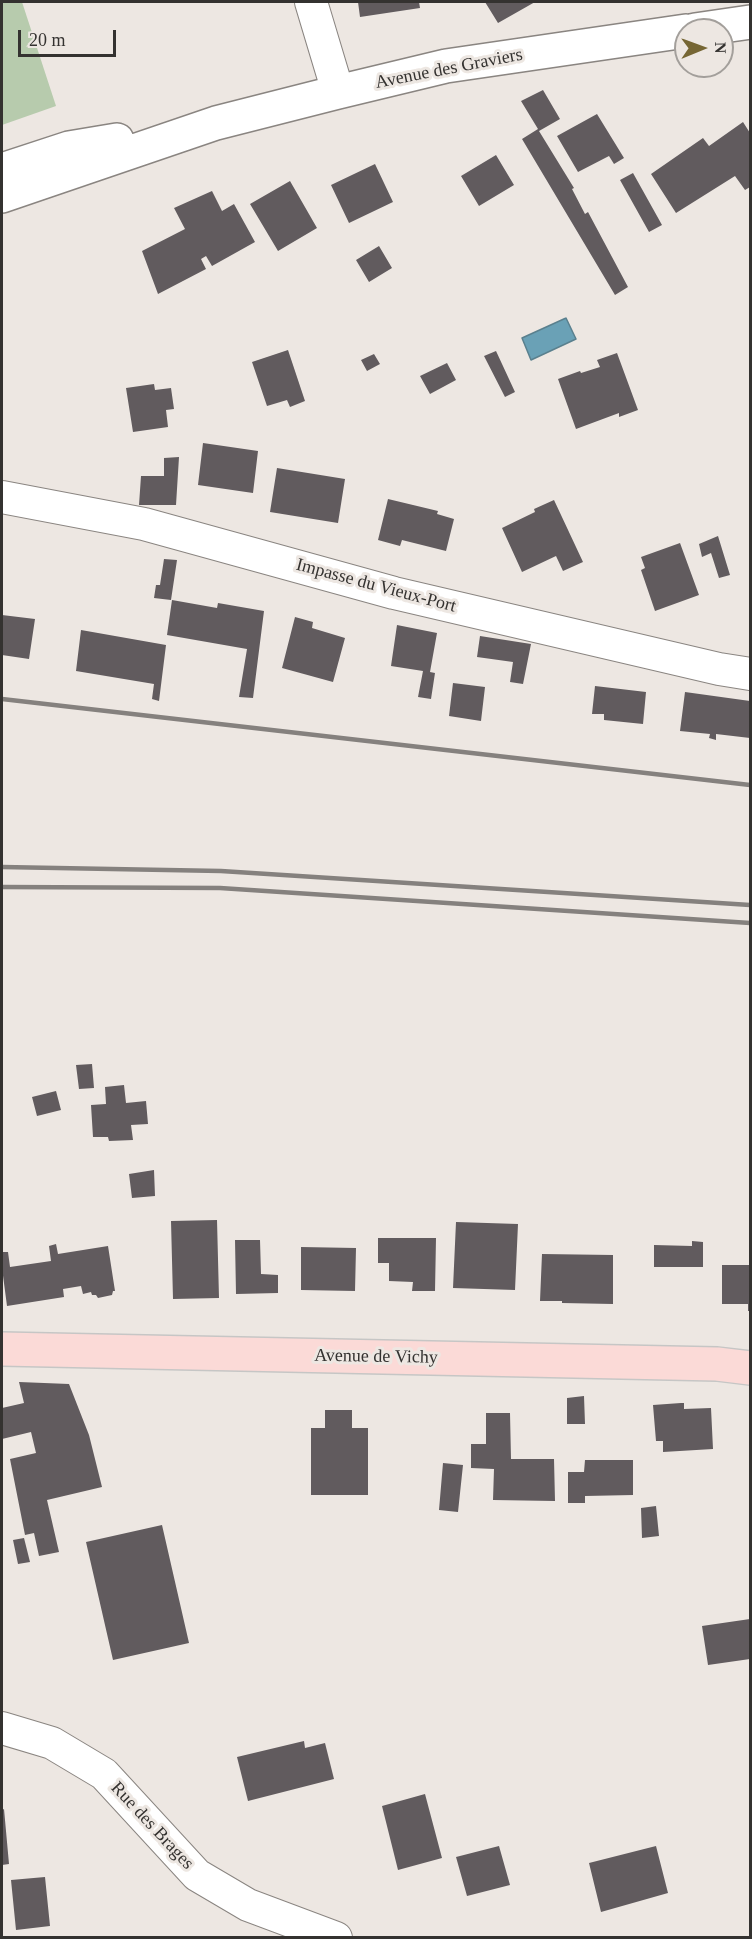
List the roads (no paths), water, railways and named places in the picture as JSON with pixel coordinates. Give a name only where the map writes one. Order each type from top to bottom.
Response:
[{"type":"main road","name":"Avenue de Vichy","points":[[2,1349],[705,1364],[750,1368]]},
{"type":"street","points":[[311,2],[338,92]]},
{"type":"street","points":[[734,24],[750,22]]},
{"type":"street","name":"Avenue des Graviers","points":[[2,196],[216,123],[338,92],[446,66],[674,33]]},
{"type":"street","name":"Avenue des Graviers","points":[[2,170],[69,148],[216,123]]},
{"type":"street","name":"Impasse du Vieux-Port","points":[[2,497],[144,524],[394,593],[719,669],[750,674]]},
{"type":"street","name":"Rue des Brages","points":[[2,1728],[52,1743],[104,1774],[197,1875],[248,1905],[336,1938]]},
{"type":"water","points":[[566,318],[576,339],[531,360],[522,338]]},
{"type":"railway","points":[[2,699],[750,785]]},
{"type":"railway","points":[[2,867],[221,871],[750,905]]},
{"type":"railway","points":[[2,887],[220,888],[750,923]]}]
